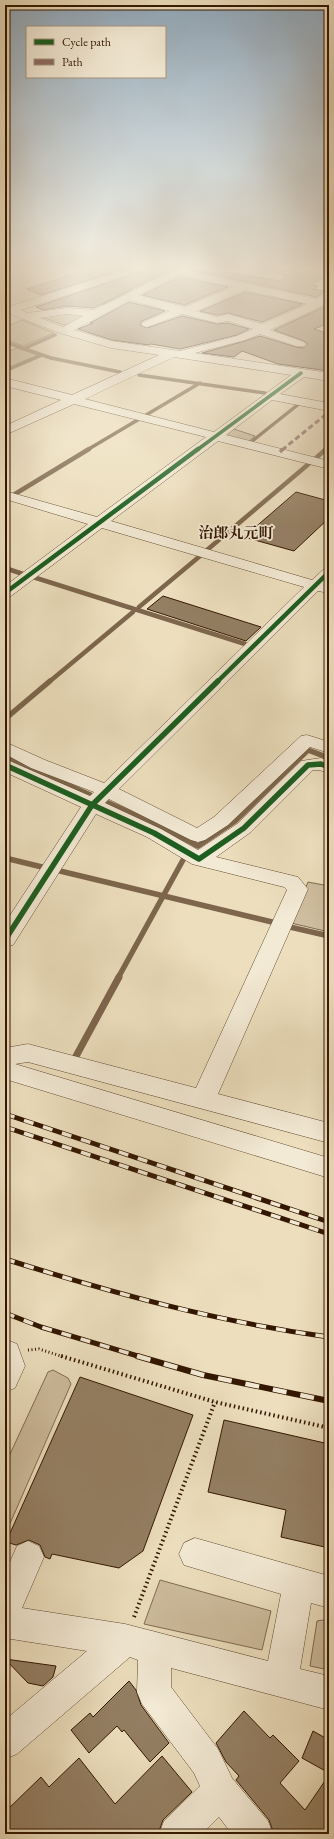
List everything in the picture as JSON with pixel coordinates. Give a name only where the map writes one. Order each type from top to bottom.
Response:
[{"type":"street","points":[[5,430],[174,354],[306,373],[329,378]]},
{"type":"street","points":[[5,593],[269,396],[306,373],[329,366]]},
{"type":"street","points":[[5,382],[329,465]]},
{"type":"street","points":[[269,396],[329,407]]},
{"type":"street","points":[[5,495],[322,588]]},
{"type":"street","points":[[5,940],[98,797],[322,588],[329,572]]},
{"type":"street","points":[[5,765],[98,797],[198,836],[221,821],[307,740],[329,748]]},
{"type":"street","points":[[5,747],[98,797],[154,833],[199,859],[291,882],[298,889],[204,1100]]},
{"type":"street","points":[[199,859],[244,828],[308,765],[321,764],[329,767]]},
{"type":"street","points":[[5,1058],[28,1054],[329,1133]]},
{"type":"street","points":[[5,1070],[329,1168]]},
{"type":"street","points":[[195,1554],[329,1592]]},
{"type":"street","points":[[5,1610],[28,1557]]},
{"type":"street","points":[[281,1681],[299,1584]]},
{"type":"street","points":[[5,1622],[140,1644],[329,1693]]},
{"type":"street","points":[[5,1742],[140,1644]]},
{"type":"street","points":[[140,1644],[154,1692],[206,1761],[220,1790],[255,1834]]},
{"type":"street","points":[[177,1834],[220,1790]]},
{"type":"path","points":[[6,1361],[39,1349],[215,1402],[329,1428]]},
{"type":"path","points":[[140,1644],[215,1402]]},
{"type":"shaded area","points":[[5,354],[38,355],[5,369]]},
{"type":"shaded area","points":[[231,428],[255,436],[248,442],[225,436]]},
{"type":"shaded area","points":[[308,882],[329,886],[329,932],[291,923]]},
{"type":"shaded area","points":[[53,1370],[68,1378],[71,1384],[5,1535],[5,1465],[48,1372]]},
{"type":"shaded area","points":[[160,1580],[271,1611],[262,1650],[144,1624]]},
{"type":"shaded area","points":[[323,1620],[329,1622],[329,1670],[310,1666],[317,1621]]},
{"type":"building","points":[[209,354],[238,354],[234,357]]},
{"type":"building","points":[[250,354],[329,354],[329,371],[278,364]]},
{"type":"building","points":[[296,492],[329,501],[329,518],[294,551],[244,537]]},
{"type":"building","points":[[163,596],[261,627],[246,641],[147,609]]},
{"type":"building","points":[[80,1377],[193,1415],[143,1551],[119,1568],[52,1554],[50,1559],[45,1557],[40,1545],[29,1540],[16,1545],[6,1542]]},
{"type":"building","points":[[224,1420],[329,1444],[329,1548],[281,1537],[286,1510],[208,1492]]},
{"type":"building","points":[[5,1659],[56,1666],[53,1677],[43,1686],[28,1683]]},
{"type":"building","points":[[129,1681],[136,1690],[141,1705],[169,1743],[150,1762],[124,1730],[122,1732],[117,1726],[89,1753],[71,1730],[90,1713],[93,1717]]},
{"type":"building","points":[[244,1711],[270,1738],[273,1735],[299,1761],[280,1783],[305,1810],[329,1775],[329,1834],[274,1834],[269,1820],[236,1780],[239,1776],[226,1762],[216,1743]]},
{"type":"building","points":[[313,1731],[329,1740],[329,1773],[302,1758]]},
{"type":"building","points":[[162,1756],[192,1792],[163,1820],[158,1834],[5,1834],[5,1812],[41,1777],[49,1787],[79,1758],[115,1804]]},
{"type":"waterway","points":[[39,354],[51,358],[120,372]]},
{"type":"waterway","points":[[5,371],[42,355]]},
{"type":"waterway","points":[[139,375],[199,384]]},
{"type":"waterway","points":[[146,415],[199,384]]},
{"type":"waterway","points":[[199,384],[265,393]]},
{"type":"waterway","points":[[251,442],[300,403]]},
{"type":"waterway","points":[[87,450],[141,418]]},
{"type":"waterway","points":[[325,450],[329,447]]},
{"type":"waterway","points":[[15,494],[89,449]]},
{"type":"waterway","points":[[316,458],[326,449]]},
{"type":"waterway","points":[[207,550],[311,462]]},
{"type":"waterway","points":[[139,607],[200,556]]},
{"type":"waterway","points":[[5,568],[23,574]]},
{"type":"waterway","points":[[33,577],[245,644]]},
{"type":"waterway","points":[[49,682],[133,612]]},
{"type":"waterway","points":[[5,719],[50,681]]},
{"type":"waterway","points":[[5,755],[151,822],[198,846],[235,821],[308,750],[329,758]]},
{"type":"waterway","points":[[5,858],[42,867]]},
{"type":"waterway","points":[[163,896],[183,860]]},
{"type":"waterway","points":[[60,871],[163,896]]},
{"type":"waterway","points":[[118,978],[163,896]]},
{"type":"waterway","points":[[163,896],[272,922]]},
{"type":"waterway","points":[[290,927],[329,936]]},
{"type":"waterway","points":[[75,1058],[119,977]]},
{"type":"railway","points":[[5,1114],[329,1222]]},
{"type":"railway","points":[[5,1127],[329,1234]]},
{"type":"railway","points":[[5,1259],[125,1295],[206,1315],[288,1331],[329,1337]]},
{"type":"railway","points":[[5,1313],[41,1327],[141,1357]]},
{"type":"railway","points":[[137,1356],[203,1375],[329,1401]]},
{"type":"marked path","points":[[280,452],[329,412]]},
{"type":"cycle path","points":[[5,593],[301,373]]},
{"type":"cycle path","points":[[5,940],[92,805],[329,572]]},
{"type":"cycle path","points":[[5,765],[154,833],[199,859],[244,828],[308,765],[321,764],[329,767]]},
{"type":"district","name":"治郎丸元町","points":[[236,532]]}]
